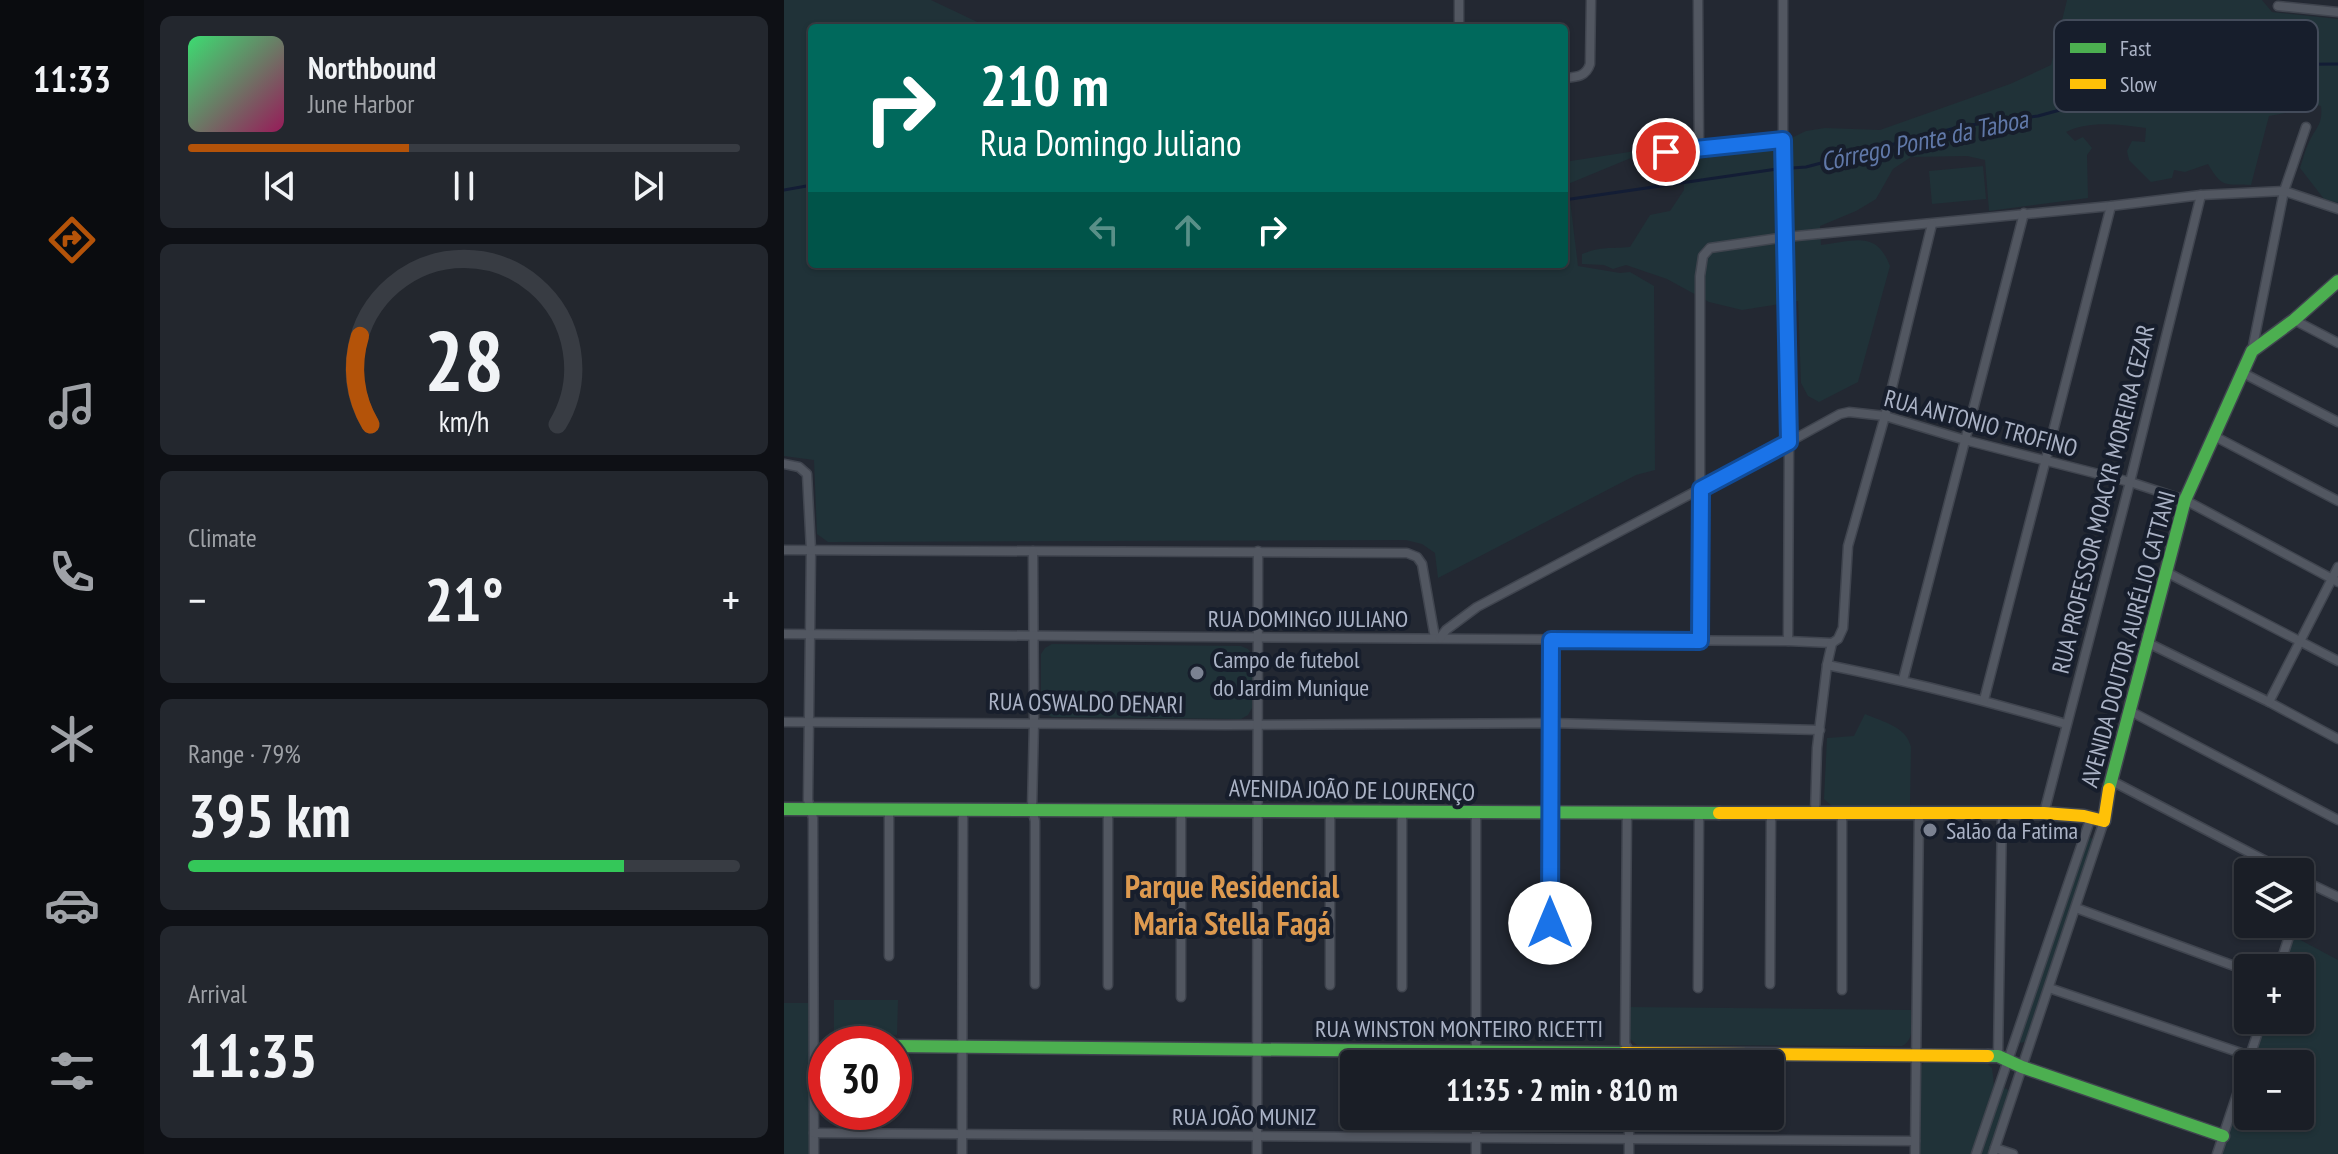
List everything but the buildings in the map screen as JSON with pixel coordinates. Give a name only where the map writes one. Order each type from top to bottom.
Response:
[{"type":"street","points":[[1459,0],[1459,24]]},
{"type":"street","points":[[1568,78],[1581,76],[1589,68],[1591,0]]},
{"type":"street","points":[[1698,0],[1699,148]]},
{"type":"street","points":[[1783,0],[1789,442],[1788,641]]},
{"type":"street","points":[[2278,6],[2315,5],[2338,12]]},
{"type":"street","points":[[2252,351],[2284,191],[2306,127]]},
{"type":"street","points":[[1666,152],[1783,140]]},
{"type":"street","points":[[1700,641],[1700,276],[1703,256],[1710,248],[1786,237],[2201,195],[2284,191],[2338,209]]},
{"type":"street","name":"RUA PROFESSOR MOACYR MOREIRA CEZAR","points":[[2044,813],[2201,195]]},
{"type":"street","points":[[1984,700],[2111,206]]},
{"type":"street","points":[[1903,680],[2024,213]]},
{"type":"street","points":[[1815,814],[1817,748],[1827,665],[1832,643],[1838,639],[1843,628],[1848,546],[1885,416],[1932,224]]},
{"type":"street","name":"AVENIDA DOUTOR AURÉLIO CATTANI","points":[[1976,1154],[2002,1058],[2110,780],[2185,500],[2252,351],[2294,320],[2338,281]]},
{"type":"street","points":[[2294,320],[2338,343]]},
{"type":"street","points":[[2241,372],[2338,422]]},
{"type":"street","name":"RUA ANTONIO TROFINO","points":[[1438,638],[1477,607],[1840,414],[1849,412],[1885,416],[2130,482],[2185,500],[2335,581]]},
{"type":"street","points":[[2214,436],[2338,501]]},
{"type":"street","points":[[784,464],[799,467],[807,474],[811,550],[809,722],[810,809],[813,818],[814,1026]]},
{"type":"street","points":[[784,550],[1413,554],[1422,564],[1438,638]]},
{"type":"street","points":[[1033,551],[1035,984]]},
{"type":"street","points":[[1257,1154],[1258,551]]},
{"type":"street","points":[[2269,702],[2335,581],[2338,567]]},
{"type":"street","points":[[2166,572],[2338,661]]},
{"type":"street","name":"RUA DOMINGO JULIANO","points":[[784,634],[1832,643]]},
{"type":"street","points":[[1550,950],[1551,640]]},
{"type":"street","points":[[2146,642],[2338,739]]},
{"type":"street","points":[[1827,665],[1903,680],[2066,724]]},
{"type":"street","points":[[2128,710],[2338,820]]},
{"type":"street","name":"RUA OSWALDO DENARI","points":[[784,722],[1551,723],[1820,730]]},
{"type":"street","points":[[2110,780],[2260,858]]},
{"type":"street","name":"AVENIDA JOÃO DE LOURENÇO","points":[[784,809],[2044,813],[2097,819]]},
{"type":"street","points":[[889,810],[889,956]]},
{"type":"street","points":[[962,1154],[963,810]]},
{"type":"street","points":[[1108,811],[1108,985]]},
{"type":"street","points":[[1181,811],[1181,997]]},
{"type":"street","points":[[1330,811],[1330,985]]},
{"type":"street","points":[[1627,812],[1627,1050]]},
{"type":"street","points":[[1402,813],[1402,987]]},
{"type":"street","points":[[1476,813],[1476,1050]]},
{"type":"street","points":[[1698,988],[1699,813]]},
{"type":"street","points":[[1842,813],[1842,990]]},
{"type":"street","points":[[1915,1154],[1919,813]]},
{"type":"street","points":[[2002,813],[2002,1058]]},
{"type":"street","points":[[1770,984],[1771,814]]},
{"type":"street","name":"AVENIDA DOUTOR AURÉLIO CATTANI","points":[[1994,1151],[2076,908],[2097,819]]},
{"type":"street","points":[[2314,886],[2338,897]]},
{"type":"street","points":[[2076,908],[2234,966]]},
{"type":"street","points":[[2049,988],[2234,1051]]},
{"type":"street","name":"RUA WINSTON MONTEIRO RICETTI","points":[[912,1046],[1340,1052]]},
{"type":"street","name":"RUA WINSTON MONTEIRO RICETTI","points":[[1784,1056],[2002,1058],[2223,1136]]},
{"type":"street","points":[[2217,1154],[2234,1103]]},
{"type":"street","points":[[1476,1130],[1476,1154]]},
{"type":"street","points":[[1629,1130],[1629,1154]]},
{"type":"street","points":[[814,1133],[814,1154]]},
{"type":"street","name":"RUA JOÃO MUNIZ","points":[[814,1133],[1915,1141]]},
{"type":"street","points":[[1994,1151],[2013,1154]]},
{"type":"shaded area","points":[[784,0],[931,0],[982,24],[808,24],[808,268],[1568,268],[1568,184],[1578,266],[1630,272],[1654,286],[1655,470],[1636,475],[1438,578],[1435,553],[1422,544],[1406,540],[828,542],[817,534],[814,460],[784,456]]},
{"type":"shaded area","points":[[2067,0],[2262,0],[2272,12],[2338,19],[2338,203],[2324,199],[2300,168],[2321,118],[2321,106],[2318,105],[2318,20],[2062,20]]},
{"type":"shaded area","points":[[2054,53],[2054,112],[2290,112],[2269,116],[2251,185],[2225,183],[2208,164],[2185,172],[2174,170],[2172,178],[2151,182],[2129,160],[2127,151],[2132,141],[2145,142],[2146,128],[2116,125],[2085,126],[2066,132],[2075,141],[2083,137],[2092,148],[2087,155],[2088,198],[1989,211],[1985,160],[1967,156],[1911,157],[1893,169],[1876,199],[1820,226],[1821,245],[1862,240],[1870,242],[1884,254],[1890,266],[1858,382],[1819,402],[1808,396],[1801,383],[1798,301],[1742,310],[1709,302],[1667,279],[1626,265],[1613,269],[1604,265],[1582,264],[1582,254],[1589,251],[1630,247],[1650,215],[1670,211],[1684,190],[1684,177],[1672,175],[1665,168],[1667,162],[1772,147],[1806,131],[1825,128],[1880,130],[2010,84],[2051,65]]},
{"type":"shaded area","points":[[1655,148],[1568,184],[1568,161]]},
{"type":"shaded area","points":[[1983,166],[1986,199],[1932,204],[1929,171]]},
{"type":"shaded area","points":[[1052,644],[1241,646],[1253,656],[1252,708],[1241,719],[1052,717],[1041,706],[1041,654]]},
{"type":"shaded area","points":[[1865,714],[1899,729],[1908,740],[1911,747],[1910,806],[1832,806],[1824,799],[1827,738],[1854,736]]},
{"type":"shaded area","points":[[2086,839],[2094,840],[2026,1041],[2021,1043],[2019,1041]]},
{"type":"shaded area","points":[[2292,938],[2297,938],[2338,960],[2338,1154],[2221,1154],[2234,1115],[2234,1130],[2314,1130],[2314,1050],[2255,1050],[2261,1034],[2314,1034],[2314,954],[2287,954]]},
{"type":"shaded area","points":[[834,1000],[898,1000],[897,1026],[834,1026]]},
{"type":"shaded area","points":[[784,1003],[810,1003],[809,1154],[784,1154]]},
{"type":"shaded area","points":[[1629,1007],[1911,1010],[1911,1031],[1909,1040],[1902,1046],[1637,1045],[1630,1039]]},
{"type":"shaded area","points":[[1926,1060],[1984,1061],[1992,1068],[1994,1085],[1971,1154],[1919,1154],[1919,1069]]},
{"type":"shaded area","points":[[2004,1088],[2009,1093],[1988,1154],[1980,1154],[2001,1090]]},
{"type":"waterway","name":"Córrego Ponte da Taboa","points":[[2318,64],[2338,64]]},
{"type":"waterway","name":"Córrego Ponte da Taboa","points":[[1792,168],[1963,126],[2054,112]]},
{"type":"waterway","name":"Córrego Ponte da Taboa","points":[[1568,199],[1777,169]]},
{"type":"waterway","name":"Córrego Ponte da Taboa","points":[[784,190],[808,186]]},
{"type":"traffic: fast","points":[[2109,789],[2185,500],[2252,351],[2294,320],[2338,281]]},
{"type":"traffic: fast","points":[[784,809],[1719,813]]},
{"type":"traffic: fast","points":[[912,1046],[1340,1050]]},
{"type":"traffic: fast","points":[[1988,1056],[1998,1056],[2223,1136]]},
{"type":"traffic: slow","points":[[1719,813],[2044,813],[2104,821],[2109,789]]},
{"type":"traffic: slow","points":[[1784,1054],[1988,1056]]},
{"type":"place","name":"Campo de futebol do Jardim Munique","points":[[1197,673]]},
{"type":"place","name":"Salão da Fatima","points":[[1930,830]]},
{"type":"district","name":"Parque Residencial Maria Stella Fagá","points":[[1232,904]]},
{"type":"route","points":[[1550,923],[1551,640],[1700,641],[1701,489],[1789,442],[1783,140],[1666,152]]}]
